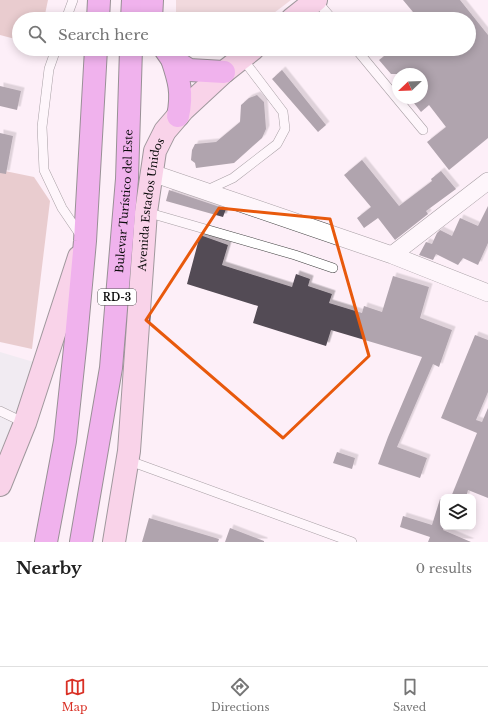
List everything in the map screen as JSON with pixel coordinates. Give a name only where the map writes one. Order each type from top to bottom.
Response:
[{"type":"highway","points":[[98,12],[99,0]]},
{"type":"highway","points":[[132,0],[132,12]]},
{"type":"highway","points":[[151,12],[152,0]]},
{"type":"highway","points":[[46,542],[64,441],[85,240],[96,56]]},
{"type":"highway","name":"Bulevar Turístico del Este","points":[[81,542],[111,368],[127,179],[130,56]]},
{"type":"highway","points":[[169,56],[181,88],[181,102],[178,116]]},
{"type":"highway","points":[[171,56],[189,70],[224,72]]},
{"type":"street","points":[[301,12],[316,0]]},
{"type":"street","name":"Avenida Estados Unidos","points":[[114,542],[127,460],[146,212],[155,151],[166,131],[178,116],[200,93],[244,56]]},
{"type":"street","points":[[152,173],[392,255],[488,293]]},
{"type":"street","points":[[392,255],[488,181]]},
{"type":"street","points":[[0,485],[25,422],[85,240]]},
{"type":"lane","points":[[69,12],[73,0]]},
{"type":"lane","points":[[316,0],[326,12]]},
{"type":"lane","points":[[54,56],[49,69],[42,127],[44,170],[62,208],[85,240]]},
{"type":"lane","points":[[204,192],[234,178],[277,144],[285,129],[283,112],[250,56]]},
{"type":"lane","points":[[362,56],[424,130]]},
{"type":"lane","points":[[146,212],[295,254],[333,268]]},
{"type":"lane","points":[[0,411],[25,422]]},
{"type":"lane","points":[[127,460],[352,542]]},
{"type":"highlighted area","points":[[219,208],[330,219],[369,356],[283,438],[146,320]]},
{"type":"shaded area","points":[[0,0],[48,0],[45,12],[12,12],[12,38],[0,35]]},
{"type":"shaded area","points":[[176,0],[291,0],[275,12],[176,12]]},
{"type":"shaded area","points":[[0,170],[34,177],[50,201],[32,349],[0,342]]},
{"type":"shaded area","points":[[0,352],[37,363],[0,453]]},
{"type":"building","points":[[403,0],[460,0],[470,12],[413,12]]},
{"type":"building","points":[[476,20],[488,35],[488,138],[449,170],[427,142],[446,127],[429,105],[421,112],[415,104],[428,104],[428,68],[392,68],[391,74],[379,60],[384,56],[476,56]]},
{"type":"building","points":[[282,70],[326,125],[318,132],[272,79]]},
{"type":"building","points":[[0,86],[21,91],[17,110],[0,106]]},
{"type":"building","points":[[257,95],[264,102],[266,129],[262,138],[234,163],[196,168],[195,163],[191,160],[192,150],[195,144],[216,142],[240,122],[241,105],[249,98]]},
{"type":"building","points":[[0,133],[13,136],[6,174],[0,173]]},
{"type":"building","points":[[362,160],[399,206],[432,181],[431,179],[441,171],[456,189],[426,211],[428,214],[395,240],[378,218],[364,228],[357,218],[371,207],[344,175]]},
{"type":"building","points":[[169,190],[226,209],[223,217],[166,201]]},
{"type":"building","points":[[488,206],[488,243],[478,265],[463,258],[458,265],[436,254],[433,260],[419,255],[426,242],[432,244],[440,230],[452,236],[460,218],[478,226]]},
{"type":"building","points":[[200,235],[228,245],[222,265],[292,287],[296,274],[310,279],[308,286],[332,294],[329,303],[362,313],[364,306],[382,312],[393,276],[429,287],[420,318],[452,330],[439,367],[433,364],[397,447],[427,458],[420,478],[378,464],[422,357],[331,330],[326,346],[253,323],[258,306],[187,284]]},
{"type":"building","points":[[475,335],[488,340],[488,392],[476,420],[482,422],[488,408],[488,498],[468,490],[467,494],[452,494],[477,433],[441,418]]},
{"type":"building","points":[[337,452],[355,458],[352,469],[333,463]]},
{"type":"building","points":[[440,499],[440,530],[471,542],[428,542],[430,537],[400,527],[403,516],[432,525]]},
{"type":"building","points":[[149,518],[219,539],[218,542],[142,542]]},
{"type":"building","points":[[230,528],[264,541],[264,542],[225,542]]}]
